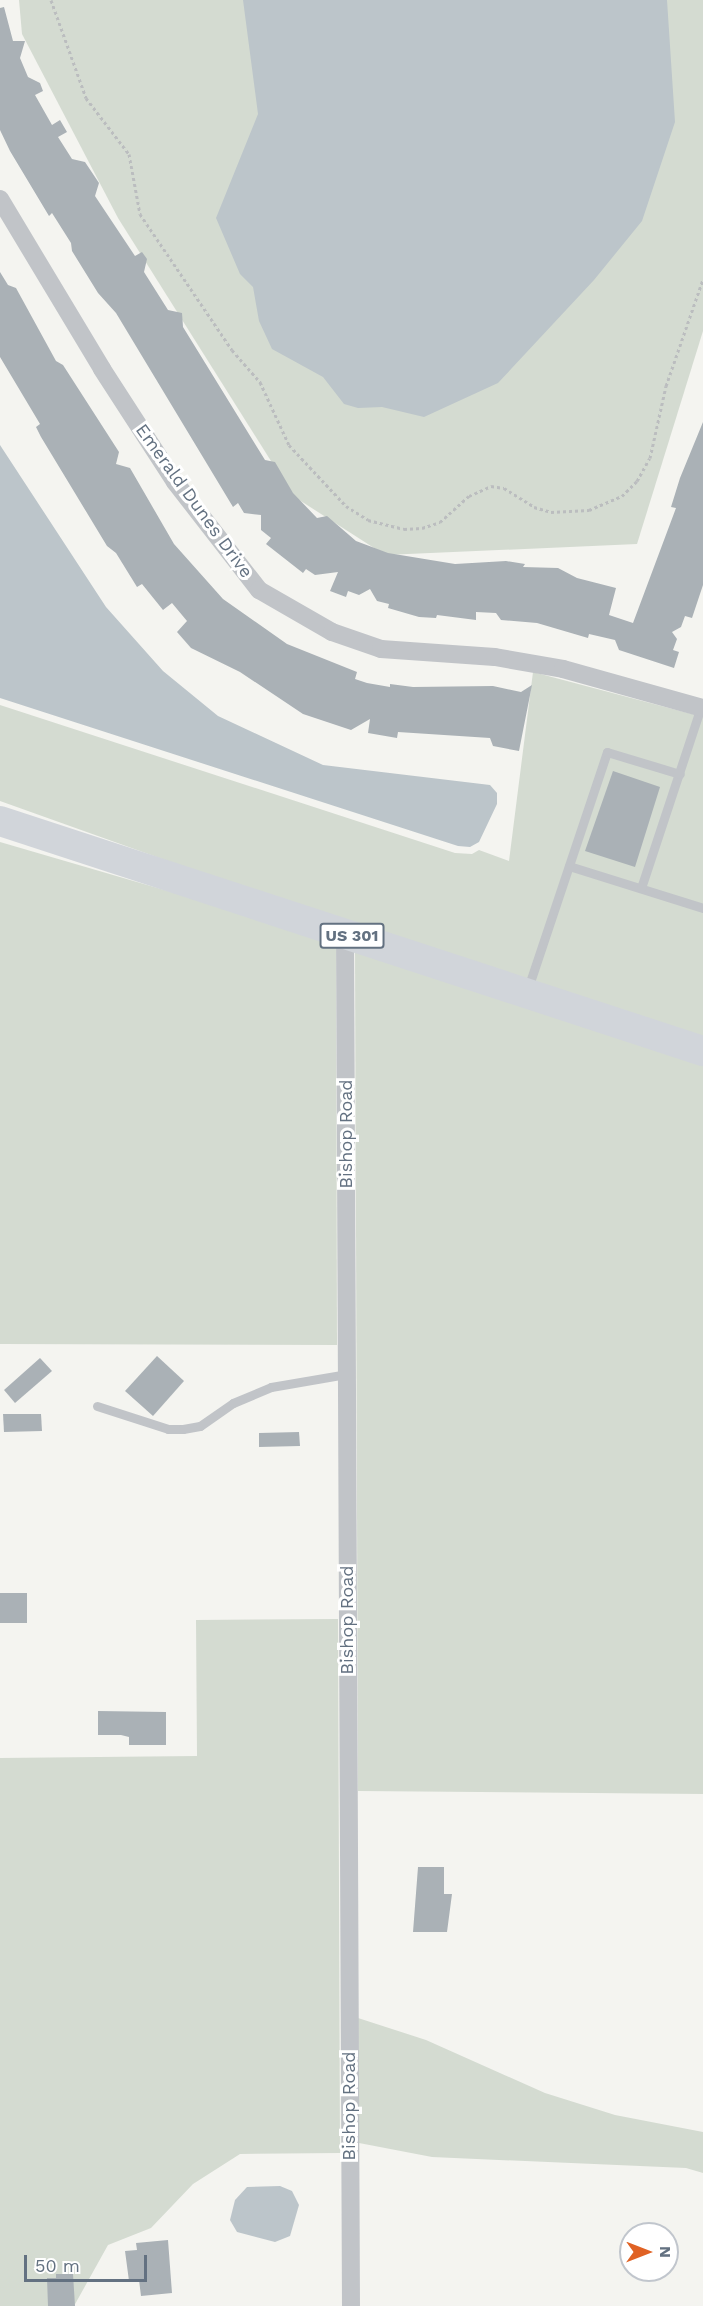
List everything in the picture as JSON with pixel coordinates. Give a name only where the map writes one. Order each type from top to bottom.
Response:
[{"type":"main road","name":"US 301","points":[[0,820],[703,1051]]},
{"type":"street","name":"Emerald Dunes Drive","points":[[0,199],[102,369],[175,482],[259,590],[332,632],[381,649],[495,657],[562,669],[702,705]]},
{"type":"street","name":"Bishop Road","points":[[345,933],[351,2306]]},
{"type":"lane","points":[[641,888],[702,705]]},
{"type":"lane","points":[[526,993],[607,752],[680,774]]},
{"type":"lane","points":[[569,866],[703,908]]},
{"type":"lane","points":[[98,1406],[168,1429],[183,1429],[200,1426],[233,1403],[271,1388],[346,1374]]},
{"type":"path","points":[[51,0],[86,98],[129,154],[140,214],[232,350],[260,382],[289,446],[346,506],[368,520],[404,529],[422,528],[440,522],[469,496],[490,486],[504,488],[534,507],[550,512],[589,510],[622,496],[637,481],[652,452],[666,386],[703,279]]},
{"type":"shaded area","points":[[19,0],[703,0],[703,331],[637,544],[385,555],[293,496],[118,218],[22,34]]},
{"type":"shaded area","points":[[243,0],[667,0],[675,122],[642,221],[594,280],[498,383],[424,417],[382,407],[358,408],[344,404],[323,377],[272,349],[259,321],[253,287],[240,274],[216,218],[258,114]]},
{"type":"shaded area","points":[[0,445],[106,607],[163,671],[218,716],[323,765],[490,785],[497,793],[497,804],[479,842],[470,847],[458,846],[0,698]]},
{"type":"shaded area","points":[[533,672],[703,717],[703,1042],[347,925],[0,801],[0,705],[455,853],[472,854],[479,850],[509,861]]},
{"type":"shaded area","points":[[0,842],[336,940],[337,1345],[0,1344]]},
{"type":"shaded area","points":[[355,946],[703,1060],[703,1794],[358,1791]]},
{"type":"shaded area","points":[[338,1619],[340,2153],[240,2154],[193,2184],[151,2228],[108,2245],[74,2306],[0,2306],[0,1758],[197,1756],[196,1620]]},
{"type":"shaded area","points":[[358,2018],[426,2040],[545,2093],[615,2115],[703,2132],[703,2173],[686,2168],[432,2157],[359,2143]]},
{"type":"shaded area","points":[[280,2186],[292,2191],[299,2205],[290,2236],[275,2242],[237,2232],[230,2220],[235,2200],[247,2187]]},
{"type":"building","points":[[4,7],[13,41],[25,41],[20,58],[28,77],[40,83],[43,91],[35,95],[52,125],[60,120],[67,132],[58,137],[72,159],[85,162],[99,183],[95,196],[135,256],[142,252],[147,259],[144,272],[168,310],[182,313],[183,327],[265,460],[275,462],[293,493],[317,518],[327,516],[356,541],[388,553],[455,564],[506,561],[525,564],[523,567],[558,568],[577,578],[616,588],[609,615],[633,623],[676,508],[671,507],[680,478],[703,422],[703,585],[692,618],[685,616],[681,627],[672,632],[677,639],[673,650],[679,652],[674,668],[619,650],[615,640],[589,634],[588,638],[537,623],[501,620],[496,613],[476,612],[476,620],[437,615],[436,618],[419,617],[388,608],[389,604],[377,601],[370,589],[359,595],[348,591],[346,597],[330,591],[338,572],[315,575],[306,569],[303,573],[266,544],[271,538],[261,530],[261,515],[244,513],[238,503],[233,507],[116,313],[98,293],[72,251],[71,243],[52,213],[49,216],[10,151],[0,130],[0,8]]},
{"type":"building","points":[[0,272],[8,285],[16,288],[56,361],[63,365],[119,452],[116,464],[130,468],[174,544],[223,599],[287,644],[357,672],[355,679],[367,683],[390,687],[390,684],[413,687],[493,686],[521,692],[532,685],[519,751],[493,746],[490,738],[398,732],[397,738],[368,733],[370,719],[351,730],[303,714],[240,672],[191,648],[177,632],[187,621],[172,603],[163,610],[142,584],[137,587],[116,553],[107,546],[41,437],[36,427],[40,424],[0,357]]},
{"type":"building","points":[[613,771],[660,787],[635,867],[585,851]]},
{"type":"building","points":[[157,1356],[184,1381],[153,1416],[125,1391]]},
{"type":"building","points":[[40,1358],[52,1371],[15,1403],[4,1390]]},
{"type":"building","points":[[3,1414],[41,1414],[42,1431],[4,1432]]},
{"type":"building","points":[[299,1432],[300,1446],[259,1447],[259,1433]]},
{"type":"building","points":[[0,1593],[27,1593],[27,1623],[0,1623]]},
{"type":"building","points":[[98,1711],[166,1712],[166,1745],[129,1745],[129,1737],[98,1735]]},
{"type":"building","points":[[418,1867],[444,1867],[444,1894],[452,1894],[447,1932],[413,1932]]},
{"type":"building","points":[[168,2240],[172,2293],[141,2296],[139,2280],[129,2281],[125,2251],[137,2250],[136,2243]]},
{"type":"building","points":[[56,2274],[73,2274],[75,2306],[48,2306],[47,2278],[56,2278]]}]
